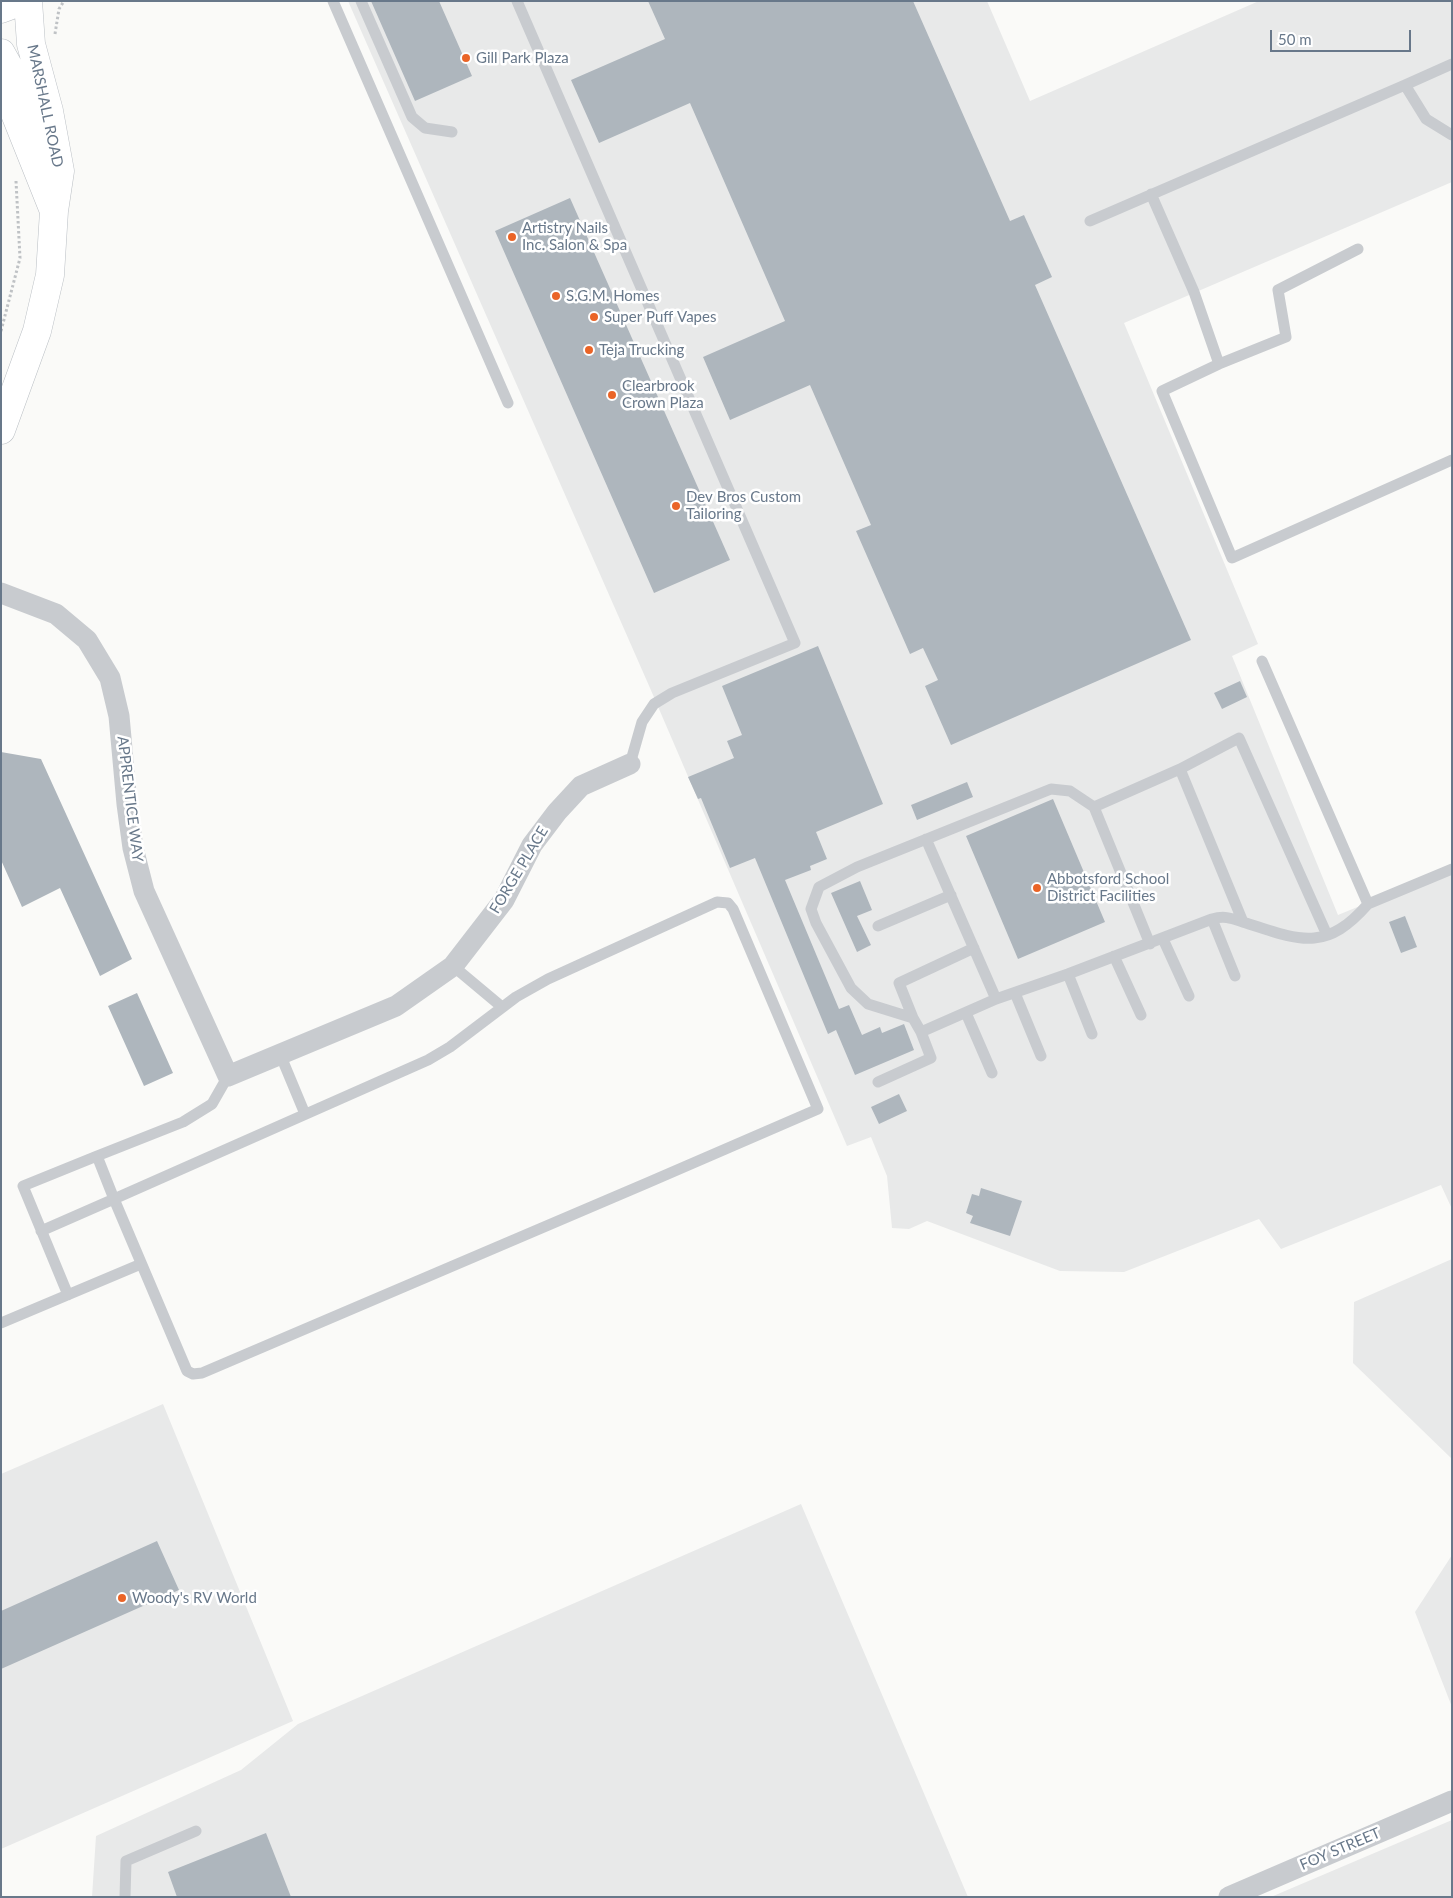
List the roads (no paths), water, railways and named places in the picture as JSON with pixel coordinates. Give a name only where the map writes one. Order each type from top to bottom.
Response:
[{"type":"main road","points":[[1,9],[9,6],[14,1]]},
{"type":"main road","name":"MARSHALL ROAD","points":[[1,430],[37,331],[50,275],[54,211],[60,171],[49,111],[31,44],[28,1]]},
{"type":"main road","name":"MARSHALL ROAD","points":[[1,53],[30,105],[54,211]]},
{"type":"main road","points":[[1,94],[14,111],[54,211]]},
{"type":"street","name":"APPRENTICE WAY","points":[[1,593],[56,614],[87,640],[110,678],[119,716],[133,848],[144,891],[228,1076]]},
{"type":"street","name":"FORGE PLACE","points":[[228,1076],[396,1006],[453,966],[504,900],[532,845],[556,812],[581,786],[630,764]]},
{"type":"street","name":"FOY STREET","points":[[1229,1897],[1452,1801]]},
{"type":"lane","points":[[333,1],[508,403]]},
{"type":"lane","points":[[360,1],[412,117],[425,128],[452,132]]},
{"type":"lane","points":[[517,1],[795,643],[672,693],[654,704],[642,722],[630,764]]},
{"type":"lane","points":[[1090,221],[1452,64]]},
{"type":"lane","points":[[1405,84],[1426,119],[1452,135]]},
{"type":"lane","points":[[1150,194],[1194,292],[1219,364]]},
{"type":"lane","points":[[1358,249],[1278,290],[1286,337],[1219,364],[1162,391],[1232,558],[1452,460]]},
{"type":"lane","points":[[1262,661],[1368,904]]},
{"type":"lane","points":[[1094,807],[1180,769],[1239,738],[1327,935]]},
{"type":"lane","points":[[1180,769],[1243,922]]},
{"type":"lane","points":[[913,1018],[868,1004],[852,988],[816,923],[811,909],[819,887],[857,867],[1051,789],[1070,791],[1094,807],[1150,944]]},
{"type":"lane","points":[[926,840],[996,999]]},
{"type":"lane","points":[[921,1032],[996,999],[1222,916],[1284,935],[1312,940],[1337,932],[1354,920],[1368,904],[1452,868]]},
{"type":"lane","points":[[878,926],[950,895]]},
{"type":"lane","points":[[41,1231],[114,1199],[305,1114],[428,1060],[450,1047],[516,997],[548,979],[717,902],[728,903],[733,909],[818,1108],[202,1373],[193,1374],[187,1371],[140,1264],[114,1199],[97,1156]]},
{"type":"lane","points":[[1212,920],[1235,976]]},
{"type":"lane","points":[[1163,939],[1189,996]]},
{"type":"lane","points":[[878,1082],[931,1058],[899,983],[974,948]]},
{"type":"lane","points":[[1114,956],[1141,1015]]},
{"type":"lane","points":[[453,966],[502,1007]]},
{"type":"lane","points":[[1068,974],[1092,1034]]},
{"type":"lane","points":[[1015,993],[1041,1056]]},
{"type":"lane","points":[[966,1013],[992,1073]]},
{"type":"lane","points":[[280,1054],[305,1114]]},
{"type":"lane","points":[[68,1295],[23,1186],[183,1122],[212,1104],[228,1076]]},
{"type":"lane","points":[[1,1323],[140,1264]]},
{"type":"lane","points":[[125,1897],[126,1861],[196,1830]]},
{"type":"place","name":"Gill Park Plaza","points":[[466,58]]},
{"type":"place","name":"Artistry Nails Inc. Salon & Spa","points":[[512,237]]},
{"type":"place","name":"S.G.M. Homes","points":[[556,296]]},
{"type":"place","name":"Super Puff Vapes","points":[[594,317]]},
{"type":"place","name":"Teja Trucking","points":[[589,350]]},
{"type":"place","name":"Clearbrook Crown Plaza","points":[[612,395]]},
{"type":"place","name":"Dev Bros Custom Tailoring","points":[[676,506]]},
{"type":"place","name":"Abbotsford School District Facilities","points":[[1037,888]]},
{"type":"place","name":"Woody's RV World","points":[[122,1598]]}]
